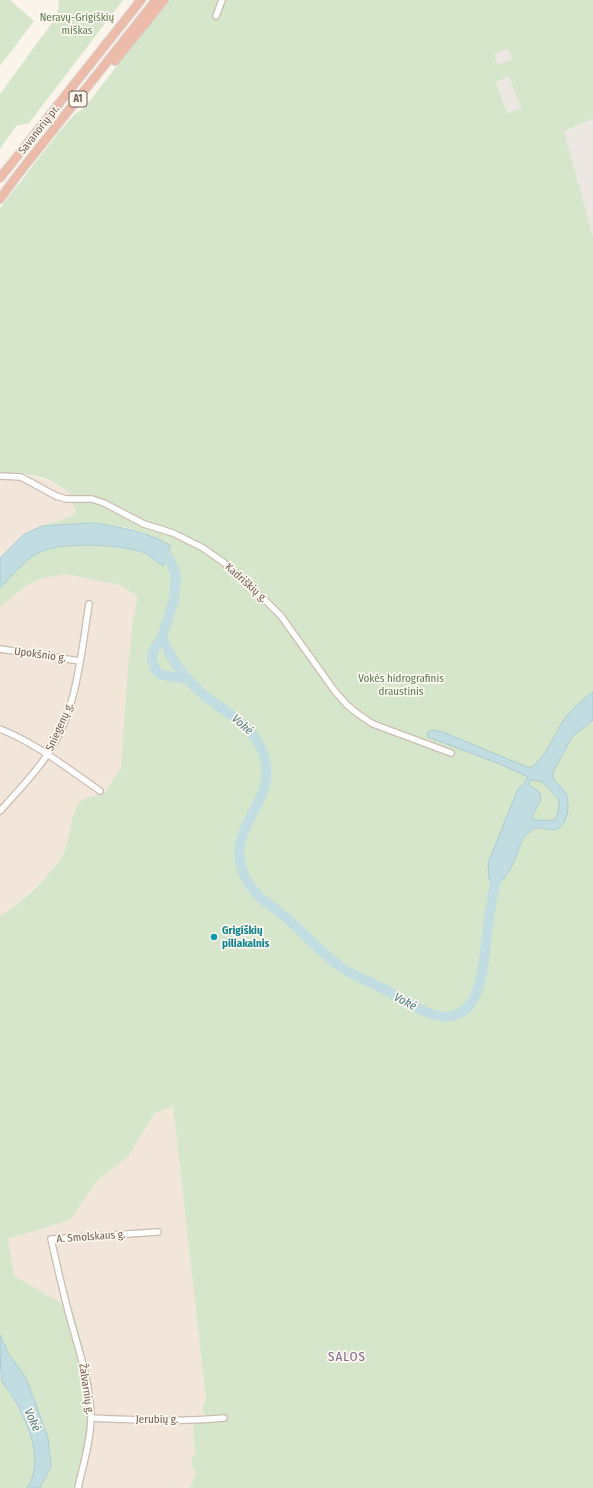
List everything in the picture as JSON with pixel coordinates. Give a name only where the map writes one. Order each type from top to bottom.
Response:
[{"type":"highway","name":"Savanorių pr.","points":[[0,178],[141,0]]},
{"type":"highway","name":"Savanorių pr.","points":[[0,199],[156,0]]},
{"type":"highway","points":[[16,177],[104,75],[164,0]]},
{"type":"street","points":[[216,16],[222,0]]},
{"type":"street","name":"Kadriškių g.","points":[[0,476],[21,478],[56,496],[92,499],[104,503],[144,524],[173,532],[202,548],[223,562],[281,616],[334,690],[347,705],[373,724],[451,753]]},
{"type":"street","name":"Sniegenų g.","points":[[0,811],[48,755],[70,708],[75,689],[89,604]]},
{"type":"street","name":"Upokšnio g.","points":[[0,649],[80,661]]},
{"type":"street","points":[[0,729],[10,733],[48,755],[100,791]]},
{"type":"street","name":"A. Smolskaus g.","points":[[76,1337],[62,1288],[51,1239],[158,1232]]},
{"type":"street","name":"Žalvarnių g.","points":[[76,1337],[86,1374],[91,1418],[86,1453],[78,1488]]},
{"type":"street","name":"Jerubių g.","points":[[91,1418],[140,1420],[210,1420],[224,1418]]},
{"type":"shaded area","points":[[508,49],[512,59],[498,65],[494,54]]},
{"type":"shaded area","points":[[509,76],[521,108],[507,113],[496,82]]},
{"type":"shaded area","points":[[593,119],[593,236],[564,131]]},
{"type":"shaded area","points":[[0,473],[28,475],[53,482],[57,486],[69,492],[76,513],[23,535],[0,558]]},
{"type":"shaded area","points":[[65,574],[119,585],[137,595],[129,682],[125,764],[112,788],[104,795],[82,800],[74,811],[68,841],[63,854],[48,875],[11,909],[0,916],[0,607],[24,587],[40,578]]},
{"type":"shaded area","points":[[173,1106],[206,1400],[204,1404],[206,1422],[194,1434],[193,1444],[195,1452],[193,1469],[196,1473],[190,1488],[80,1488],[89,1370],[73,1310],[14,1276],[8,1239],[70,1220],[98,1180],[128,1155],[155,1113]]},
{"type":"green space","points":[[0,0],[10,0],[34,21],[0,66]]},
{"type":"green space","name":"Neravų-Grigiškių miškas","points":[[59,0],[123,0],[29,123],[16,126],[0,149],[0,94],[57,16]]},
{"type":"green space","name":"Vokės hidrografinis draustinis","points":[[169,0],[593,0],[593,119],[564,131],[593,236],[593,701],[533,780],[543,782],[559,800],[559,808],[556,819],[532,819],[539,792],[514,862],[523,838],[534,828],[552,830],[564,822],[568,806],[565,792],[554,780],[553,772],[572,737],[593,720],[593,1488],[190,1488],[196,1473],[192,1463],[192,1457],[195,1452],[193,1425],[195,1422],[206,1422],[206,1414],[203,1413],[206,1400],[173,1106],[155,1113],[128,1156],[98,1180],[70,1220],[8,1239],[14,1276],[73,1310],[89,1370],[92,1419],[80,1488],[40,1488],[51,1466],[48,1438],[26,1378],[8,1353],[0,1335],[0,916],[17,904],[51,871],[66,848],[73,817],[78,804],[84,799],[105,793],[121,768],[127,681],[133,619],[137,596],[119,585],[65,574],[40,579],[24,587],[0,607],[0,588],[35,554],[57,547],[89,545],[120,547],[145,554],[158,563],[140,532],[125,527],[94,523],[42,526],[64,519],[76,513],[69,492],[53,482],[35,476],[0,473],[0,208],[59,132],[74,115],[84,108]],"holes":[[[508,49],[512,59],[498,65],[494,54]],[[509,76],[521,108],[507,113],[496,82]]]},
{"type":"green space","points":[[0,1374],[26,1424],[33,1446],[35,1456],[34,1467],[32,1478],[27,1488],[0,1488]]},
{"type":"water","points":[[94,523],[134,531],[153,537],[171,546],[163,566],[145,553],[132,549],[88,545],[58,547],[46,550],[31,557],[0,588],[0,558],[23,535],[42,526]]},
{"type":"water","points":[[593,692],[593,720],[572,737],[553,772],[554,780],[563,789],[568,800],[568,811],[565,821],[559,828],[556,829],[534,828],[523,838],[514,862],[504,879],[495,884],[491,883],[489,878],[488,863],[518,789],[524,784],[528,777],[500,764],[428,737],[427,733],[432,730],[443,732],[529,768],[542,758],[565,718],[576,706]],"holes":[[[532,780],[543,782],[559,800],[559,808],[556,819],[532,819],[540,802],[541,795],[538,791],[528,785]]]},
{"type":"water","points":[[0,1335],[8,1353],[26,1378],[48,1438],[51,1466],[40,1488],[27,1488],[32,1478],[35,1456],[30,1435],[22,1414],[2,1381],[0,1365]]},
{"type":"waterway","name":"Vokė","points":[[158,547],[169,558],[176,575],[174,599],[162,637],[154,650],[152,659],[155,669],[161,675],[188,679]]},
{"type":"waterway","name":"Vokė","points":[[162,637],[176,665],[186,677],[205,696],[241,722],[255,738],[261,748],[266,765],[266,780],[262,794],[243,832],[240,846],[240,862],[246,878],[253,890],[262,899],[297,927],[343,969],[428,1013],[445,1017],[462,1012],[470,1005],[479,985],[491,906],[499,871]]},
{"type":"place","name":"Grigiškių piliakalnis","points":[[214,937]]},
{"type":"district","name":"SALOS","points":[[347,1357]]}]
